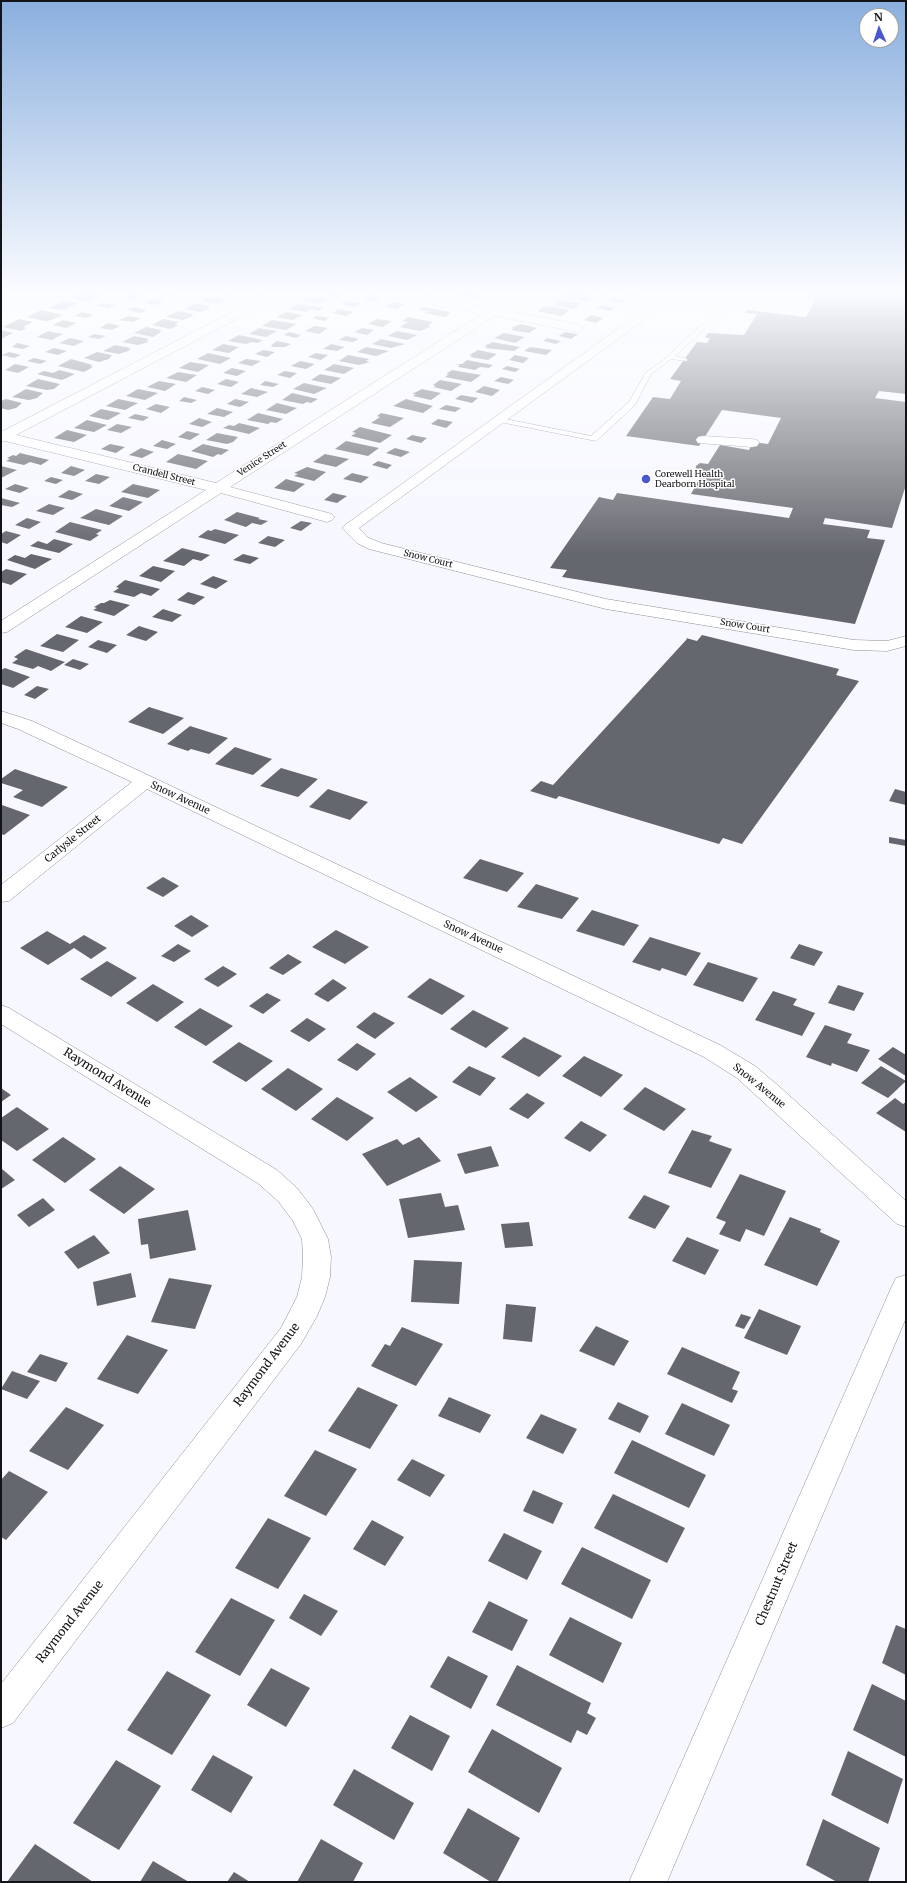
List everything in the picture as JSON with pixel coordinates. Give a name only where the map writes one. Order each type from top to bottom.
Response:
[{"type":"street","points":[[2,437],[112,380]]},
{"type":"street","name":"Venice Street","points":[[1,628],[388,380]]},
{"type":"street","name":"Snow Court","points":[[555,380],[350,528],[362,540],[375,546],[606,604],[854,645],[887,646],[906,641]]},
{"type":"street","name":"Crandell Street","points":[[2,437],[218,488],[327,517]]},
{"type":"street","points":[[703,440],[752,443]]},
{"type":"street","name":"Snow Avenue","points":[[1,717],[25,725],[145,781],[712,1051],[746,1072],[772,1094],[906,1217]]},
{"type":"street","name":"Carlysle Street","points":[[1,896],[145,781]]},
{"type":"street","name":"Raymond Avenue","points":[[1,1013],[268,1177],[288,1195],[304,1216],[315,1239],[317,1257],[316,1277],[311,1297],[303,1316],[291,1336],[1,1711]]},
{"type":"street","name":"Chestnut Street","points":[[648,1882],[906,1286]]},
{"type":"lane","points":[[500,420],[593,439],[632,403],[644,380]]},
{"type":"building","points":[[37,380],[60,384],[54,389],[47,390],[26,386]]},
{"type":"building","points":[[175,380],[189,380],[186,382]]},
{"type":"building","points":[[224,380],[239,382],[231,387],[217,384]]},
{"type":"building","points":[[311,380],[338,380],[331,384]]},
{"type":"building","points":[[440,380],[462,384],[451,391],[433,387],[436,386],[433,385]]},
{"type":"building","points":[[460,380],[474,380],[471,382]]},
{"type":"building","points":[[496,380],[514,380],[508,384],[494,381]]},
{"type":"building","points":[[675,380],[906,380],[906,394],[879,391],[875,398],[906,402],[906,485],[892,528],[825,518],[823,524],[870,530],[867,538],[885,540],[855,624],[562,577],[567,570],[550,568],[599,497],[613,500],[617,493],[789,518],[793,508],[691,494],[702,474],[695,473],[696,466],[700,463],[708,464],[720,445],[749,450],[753,442],[768,444],[781,418],[722,410],[699,446],[626,436],[653,397],[670,399],[681,381]]},
{"type":"building","points":[[159,381],[176,384],[165,391],[147,387]]},
{"type":"building","points":[[265,381],[279,384],[273,387],[260,385]]},
{"type":"building","points":[[304,383],[327,388],[314,394],[293,389]]},
{"type":"building","points":[[484,386],[500,390],[492,396],[475,392]]},
{"type":"building","points":[[202,387],[215,390],[208,394],[195,391]]},
{"type":"building","points":[[251,388],[268,392],[257,397],[241,394]]},
{"type":"building","points":[[26,389],[43,393],[37,398],[29,400],[12,397]]},
{"type":"building","points":[[138,389],[158,393],[145,400],[126,396]]},
{"type":"building","points":[[422,389],[441,393],[431,400],[413,396],[416,394],[412,394]]},
{"type":"building","points":[[292,393],[318,399],[311,403],[307,402],[303,404],[282,400]]},
{"type":"building","points":[[461,395],[478,398],[472,403],[455,399]]},
{"type":"building","points":[[184,397],[197,400],[191,403],[179,401]]},
{"type":"building","points":[[6,399],[22,403],[16,408],[8,410],[1,408],[1,401]]},
{"type":"building","points":[[118,399],[138,403],[125,410],[106,406]]},
{"type":"building","points":[[235,399],[249,402],[240,407],[227,404]]},
{"type":"building","points":[[406,399],[433,406],[423,413],[393,406]]},
{"type":"building","points":[[277,403],[297,408],[286,414],[266,410]]},
{"type":"building","points":[[156,404],[170,407],[161,413],[146,409]]},
{"type":"building","points":[[446,405],[461,408],[455,412],[439,409]]},
{"type":"building","points":[[217,408],[233,412],[224,417],[207,414]]},
{"type":"building","points":[[101,409],[121,413],[108,420],[89,416]]},
{"type":"building","points":[[258,413],[283,419],[276,423],[271,422],[268,424],[247,420]]},
{"type":"building","points":[[381,413],[404,418],[390,427],[371,423],[380,417],[377,416]]},
{"type":"building","points":[[135,414],[149,417],[143,421],[128,418]]},
{"type":"building","points":[[199,418],[212,422],[202,427],[189,424]]},
{"type":"building","points":[[438,419],[453,422],[446,428],[431,424]]},
{"type":"building","points":[[87,420],[107,425],[94,432],[74,428]]},
{"type":"building","points":[[239,423],[260,428],[249,434],[223,428],[229,425],[234,426]]},
{"type":"building","points":[[117,424],[132,427],[121,433],[107,430]]},
{"type":"building","points":[[360,427],[392,435],[380,443],[351,436],[356,433],[352,432]]},
{"type":"building","points":[[67,430],[87,435],[74,442],[54,438]]},
{"type":"building","points":[[187,431],[200,434],[190,440],[178,437]]},
{"type":"building","points":[[217,433],[238,437],[233,442],[227,444],[206,440]]},
{"type":"building","points":[[412,435],[427,438],[421,443],[406,439]]},
{"type":"building","points":[[162,440],[176,444],[167,449],[153,446]]},
{"type":"building","points":[[346,441],[379,448],[368,456],[335,449]]},
{"type":"building","points":[[110,444],[125,447],[116,453],[101,449]]},
{"type":"building","points":[[203,444],[229,450],[221,455],[218,454],[213,457],[191,451]]},
{"type":"building","points":[[141,448],[154,452],[142,458],[129,455]]},
{"type":"building","points":[[395,448],[410,452],[401,457],[386,453]]},
{"type":"building","points":[[20,453],[49,460],[41,465],[30,462],[24,465],[6,461],[10,459],[7,458],[13,455],[16,456]]},
{"type":"building","points":[[178,454],[208,461],[196,469],[166,462]]},
{"type":"building","points":[[325,454],[349,459],[336,467],[313,462]]},
{"type":"building","points":[[378,461],[392,465],[387,469],[372,465]]},
{"type":"building","points":[[1,466],[17,470],[1,478]]},
{"type":"building","points":[[71,466],[85,470],[74,476],[61,473]]},
{"type":"building","points":[[307,467],[326,472],[314,481],[294,476],[298,474],[294,473]]},
{"type":"building","points":[[352,473],[369,477],[361,483],[343,479]]},
{"type":"building","points":[[96,474],[110,477],[99,484],[85,481]]},
{"type":"building","points":[[51,477],[63,480],[56,484],[44,481]]},
{"type":"building","points":[[286,479],[305,484],[294,492],[274,488]]},
{"type":"building","points":[[15,484],[29,488],[20,493],[5,489]]},
{"type":"building","points":[[133,484],[160,490],[148,498],[121,492]]},
{"type":"building","points":[[69,490],[83,494],[72,500],[58,497]]},
{"type":"building","points":[[333,493],[347,496],[337,503],[324,500]]},
{"type":"building","points":[[123,497],[143,502],[129,511],[109,506]]},
{"type":"building","points":[[1,498],[20,503],[12,507],[1,505]]},
{"type":"building","points":[[49,504],[65,508],[53,515],[36,511]]},
{"type":"building","points":[[96,509],[123,516],[109,525],[80,518]]},
{"type":"building","points":[[237,512],[268,521],[261,525],[252,523],[246,527],[224,520]]},
{"type":"building","points":[[27,518],[41,522],[29,529],[15,525]]},
{"type":"building","points":[[301,521],[312,523],[301,531],[290,528]]},
{"type":"building","points":[[70,522],[102,530],[96,534],[99,535],[90,541],[55,532]]},
{"type":"building","points":[[215,529],[239,535],[225,544],[198,537],[208,530],[211,531]]},
{"type":"building","points":[[6,531],[21,535],[7,544],[1,542],[1,534]]},
{"type":"building","points":[[268,536],[285,540],[275,547],[258,543]]},
{"type":"building","points":[[54,539],[73,544],[59,553],[30,546],[38,541],[47,544]]},
{"type":"building","points":[[182,548],[210,555],[201,561],[193,559],[184,566],[163,561]]},
{"type":"building","points":[[31,554],[52,559],[35,569],[7,560],[15,555],[25,558]]},
{"type":"building","points":[[243,554],[259,558],[250,564],[233,560]]},
{"type":"building","points":[[153,566],[175,571],[161,582],[139,576]]},
{"type":"building","points":[[6,569],[27,574],[11,585],[1,582],[1,572]]},
{"type":"building","points":[[213,576],[228,581],[216,589],[200,584]]},
{"type":"building","points":[[125,580],[160,589],[151,596],[141,593],[134,597],[113,592],[119,588],[116,587]]},
{"type":"building","points":[[188,592],[205,597],[194,605],[177,600]]},
{"type":"building","points":[[110,600],[130,605],[114,616],[93,610],[97,608],[94,607]]},
{"type":"building","points":[[163,609],[182,615],[172,622],[152,617]]},
{"type":"building","points":[[81,616],[103,622],[87,633],[65,627]]},
{"type":"building","points":[[139,626],[158,632],[146,641],[126,635]]},
{"type":"building","points":[[57,634],[79,640],[63,652],[40,646]]},
{"type":"building","points":[[702,635],[839,669],[836,675],[859,681],[742,844],[723,838],[719,844],[559,796],[556,799],[530,791],[541,781],[553,785],[687,639],[686,638],[697,641]]},
{"type":"building","points":[[98,640],[117,645],[107,653],[88,647]]},
{"type":"building","points":[[26,649],[65,662],[51,671],[38,666],[33,669],[12,663],[18,659],[14,657]]},
{"type":"building","points":[[73,659],[89,664],[80,670],[64,665]]},
{"type":"building","points":[[5,668],[30,677],[13,688],[1,684],[1,670]]},
{"type":"building","points":[[37,686],[49,689],[35,699],[24,695]]},
{"type":"building","points":[[149,707],[184,718],[163,734],[128,722]]},
{"type":"building","points":[[190,726],[228,738],[209,754],[191,749],[188,751],[167,744]]},
{"type":"building","points":[[235,747],[272,759],[253,775],[215,764]]},
{"type":"building","points":[[281,768],[318,779],[298,797],[260,786]]},
{"type":"building","points":[[15,769],[68,787],[42,807],[13,797],[23,790],[1,783],[1,779]]},
{"type":"building","points":[[328,789],[368,802],[350,820],[309,807]]},
{"type":"building","points":[[895,789],[906,792],[906,805],[889,801]]},
{"type":"building","points":[[2,805],[30,815],[4,835],[1,834]]},
{"type":"building","points":[[889,837],[906,840],[906,846],[889,843]]},
{"type":"building","points":[[480,859],[524,873],[507,892],[463,878]]},
{"type":"building","points":[[163,877],[179,886],[163,897],[146,888]]},
{"type":"building","points":[[536,884],[579,898],[562,919],[517,907]]},
{"type":"building","points":[[592,910],[639,925],[624,946],[576,931]]},
{"type":"building","points":[[191,915],[209,926],[192,937],[174,926]]},
{"type":"building","points":[[336,930],[369,947],[345,964],[312,947]]},
{"type":"building","points":[[47,931],[70,944],[84,935],[107,948],[91,959],[74,948],[48,965],[20,948]]},
{"type":"building","points":[[650,937],[701,953],[686,976],[662,968],[660,971],[632,962]]},
{"type":"building","points":[[178,944],[191,951],[174,962],[161,956]]},
{"type":"building","points":[[799,944],[823,952],[814,966],[790,958]]},
{"type":"building","points":[[288,954],[302,962],[283,975],[269,968]]},
{"type":"building","points":[[107,961],[137,978],[111,997],[80,979]]},
{"type":"building","points":[[708,962],[758,978],[743,1002],[693,985]]},
{"type":"building","points":[[223,966],[237,974],[218,987],[204,979]]},
{"type":"building","points":[[430,978],[465,996],[442,1015],[407,997]]},
{"type":"building","points":[[333,979],[347,988],[328,1002],[314,994]]},
{"type":"building","points":[[153,984],[184,1002],[157,1022],[126,1003]]},
{"type":"building","points":[[838,985],[864,993],[854,1011],[828,1003]]},
{"type":"building","points":[[773,991],[797,999],[793,1005],[815,1013],[802,1036],[755,1020]]},
{"type":"building","points":[[267,993],[281,1000],[263,1014],[249,1006]]},
{"type":"building","points":[[200,1008],[233,1026],[206,1046],[174,1027]]},
{"type":"building","points":[[473,1010],[509,1028],[486,1048],[450,1029]]},
{"type":"building","points":[[374,1012],[395,1023],[375,1039],[356,1027]]},
{"type":"building","points":[[307,1018],[326,1029],[309,1042],[290,1031]]},
{"type":"building","points":[[825,1025],[852,1034],[847,1043],[870,1050],[857,1072],[832,1063],[831,1066],[806,1057]]},
{"type":"building","points":[[524,1037],[562,1056],[539,1077],[501,1057]]},
{"type":"building","points":[[239,1042],[273,1061],[246,1082],[212,1062]]},
{"type":"building","points":[[357,1043],[376,1054],[357,1071],[337,1060]]},
{"type":"building","points":[[893,1047],[906,1055],[906,1076],[878,1059]]},
{"type":"building","points":[[584,1056],[623,1075],[601,1097],[562,1076]]},
{"type":"building","points":[[469,1066],[496,1078],[480,1096],[452,1082]]},
{"type":"building","points":[[881,1066],[906,1081],[888,1098],[861,1083]]},
{"type":"building","points":[[288,1068],[323,1089],[296,1111],[261,1089]]},
{"type":"building","points":[[410,1077],[438,1097],[416,1112],[387,1092]]},
{"type":"building","points":[[645,1087],[686,1109],[664,1131],[623,1109]]},
{"type":"building","points":[[1,1088],[11,1095],[1,1102]]},
{"type":"building","points":[[527,1093],[545,1103],[528,1119],[509,1109]]},
{"type":"building","points":[[337,1097],[374,1118],[347,1141],[311,1119]]},
{"type":"building","points":[[895,1098],[903,1104],[906,1102],[906,1132],[876,1113]]},
{"type":"building","points":[[17,1107],[49,1129],[17,1151],[1,1140],[1,1118]]},
{"type":"building","points":[[581,1121],[607,1135],[590,1152],[564,1138]]},
{"type":"building","points":[[692,1130],[712,1136],[709,1141],[732,1149],[711,1188],[668,1173]]},
{"type":"building","points":[[63,1137],[96,1159],[65,1183],[32,1160]]},
{"type":"building","points":[[419,1137],[441,1161],[387,1186],[362,1154],[397,1139],[403,1145]]},
{"type":"building","points":[[491,1146],[499,1166],[465,1174],[457,1154]]},
{"type":"building","points":[[120,1166],[155,1189],[124,1214],[89,1190]]},
{"type":"building","points":[[2,1169],[15,1180],[1,1189],[1,1170]]},
{"type":"building","points":[[740,1174],[786,1191],[764,1236],[746,1229],[740,1242],[719,1234],[726,1222],[716,1218]]},
{"type":"building","points":[[441,1193],[445,1207],[458,1205],[465,1230],[408,1238],[399,1199]]},
{"type":"building","points":[[644,1195],[670,1206],[655,1229],[628,1218]]},
{"type":"building","points":[[43,1198],[55,1210],[29,1227],[17,1215]]},
{"type":"building","points":[[188,1210],[196,1250],[150,1259],[148,1244],[141,1245],[138,1219]]},
{"type":"building","points":[[790,1217],[821,1229],[820,1232],[840,1241],[817,1286],[764,1265]]},
{"type":"building","points":[[529,1222],[533,1246],[505,1248],[501,1224]]},
{"type":"building","points":[[94,1235],[110,1253],[78,1269],[64,1252]]},
{"type":"building","points":[[687,1237],[719,1250],[705,1275],[672,1261]]},
{"type":"building","points":[[414,1260],[462,1262],[459,1304],[411,1302]]},
{"type":"building","points":[[131,1273],[136,1297],[97,1306],[93,1282]]},
{"type":"building","points":[[169,1278],[212,1285],[195,1329],[151,1322]]},
{"type":"building","points":[[506,1304],[536,1307],[532,1342],[503,1339]]},
{"type":"building","points":[[759,1309],[801,1326],[787,1355],[744,1338]]},
{"type":"building","points":[[741,1314],[751,1317],[744,1329],[735,1326]]},
{"type":"building","points":[[596,1326],[629,1341],[614,1366],[579,1351]]},
{"type":"building","points":[[402,1327],[443,1344],[416,1386],[371,1366],[385,1344],[390,1346]]},
{"type":"building","points":[[127,1335],[168,1350],[138,1394],[97,1379]]},
{"type":"building","points":[[682,1347],[740,1372],[732,1389],[738,1391],[732,1403],[667,1374]]},
{"type":"building","points":[[40,1354],[68,1363],[56,1382],[27,1372]]},
{"type":"building","points":[[12,1371],[40,1381],[27,1399],[1,1389]]},
{"type":"building","points":[[358,1387],[398,1405],[370,1449],[328,1431]]},
{"type":"building","points":[[449,1397],[491,1415],[480,1433],[438,1416]]},
{"type":"building","points":[[618,1402],[649,1416],[640,1433],[608,1419]]},
{"type":"building","points":[[682,1403],[730,1425],[714,1456],[665,1434]]},
{"type":"building","points":[[66,1407],[104,1425],[68,1470],[29,1451]]},
{"type":"building","points":[[541,1414],[577,1429],[563,1454],[526,1438]]},
{"type":"building","points":[[632,1440],[706,1475],[689,1508],[614,1473]]},
{"type":"building","points":[[315,1450],[357,1469],[326,1516],[284,1496]]},
{"type":"building","points":[[412,1459],[445,1475],[430,1497],[397,1480]]},
{"type":"building","points":[[9,1471],[48,1492],[6,1540],[1,1537],[1,1480]]},
{"type":"building","points":[[533,1490],[563,1503],[553,1524],[523,1511]]},
{"type":"building","points":[[613,1494],[685,1528],[667,1563],[594,1528]]},
{"type":"building","points":[[268,1518],[311,1538],[278,1589],[235,1568]]},
{"type":"building","points":[[372,1520],[404,1537],[385,1566],[353,1549]]},
{"type":"building","points":[[504,1533],[542,1551],[527,1580],[488,1561]]},
{"type":"building","points":[[582,1547],[651,1580],[632,1619],[561,1584]]},
{"type":"building","points":[[304,1594],[338,1611],[321,1636],[289,1618]]},
{"type":"building","points":[[231,1598],[275,1620],[240,1676],[195,1652]]},
{"type":"building","points":[[489,1601],[528,1620],[512,1651],[472,1632]]},
{"type":"building","points":[[570,1617],[622,1643],[603,1683],[549,1655]]},
{"type":"building","points":[[896,1625],[906,1629],[906,1675],[882,1663]]},
{"type":"building","points":[[448,1656],[488,1676],[471,1709],[430,1687]]},
{"type":"building","points":[[517,1665],[591,1703],[587,1713],[596,1718],[587,1735],[577,1730],[571,1743],[496,1705]]},
{"type":"building","points":[[271,1668],[310,1688],[286,1727],[247,1705]]},
{"type":"building","points":[[167,1671],[211,1695],[172,1755],[127,1730]]},
{"type":"building","points":[[872,1684],[906,1701],[906,1757],[853,1730]]},
{"type":"building","points":[[410,1715],[450,1736],[432,1771],[391,1748]]},
{"type":"building","points":[[492,1729],[562,1768],[539,1813],[468,1772]]},
{"type":"building","points":[[848,1751],[903,1779],[888,1824],[831,1795]]},
{"type":"building","points":[[213,1755],[253,1777],[231,1813],[191,1790]]},
{"type":"building","points":[[116,1760],[161,1786],[119,1850],[73,1823]]},
{"type":"building","points":[[354,1769],[414,1803],[394,1840],[333,1805]]},
{"type":"building","points":[[468,1808],[520,1838],[497,1882],[491,1882],[443,1853]]},
{"type":"building","points":[[823,1819],[880,1848],[868,1882],[837,1882],[806,1865]]},
{"type":"building","points":[[321,1839],[363,1863],[353,1882],[297,1882]]},
{"type":"building","points":[[35,1844],[93,1882],[7,1882]]},
{"type":"building","points":[[153,1861],[189,1882],[140,1882]]},
{"type":"building","points":[[234,1872],[250,1882],[227,1882]]},
{"type":"place","name":"Corewell Health Dearborn Hospital","points":[[646,479]]}]
